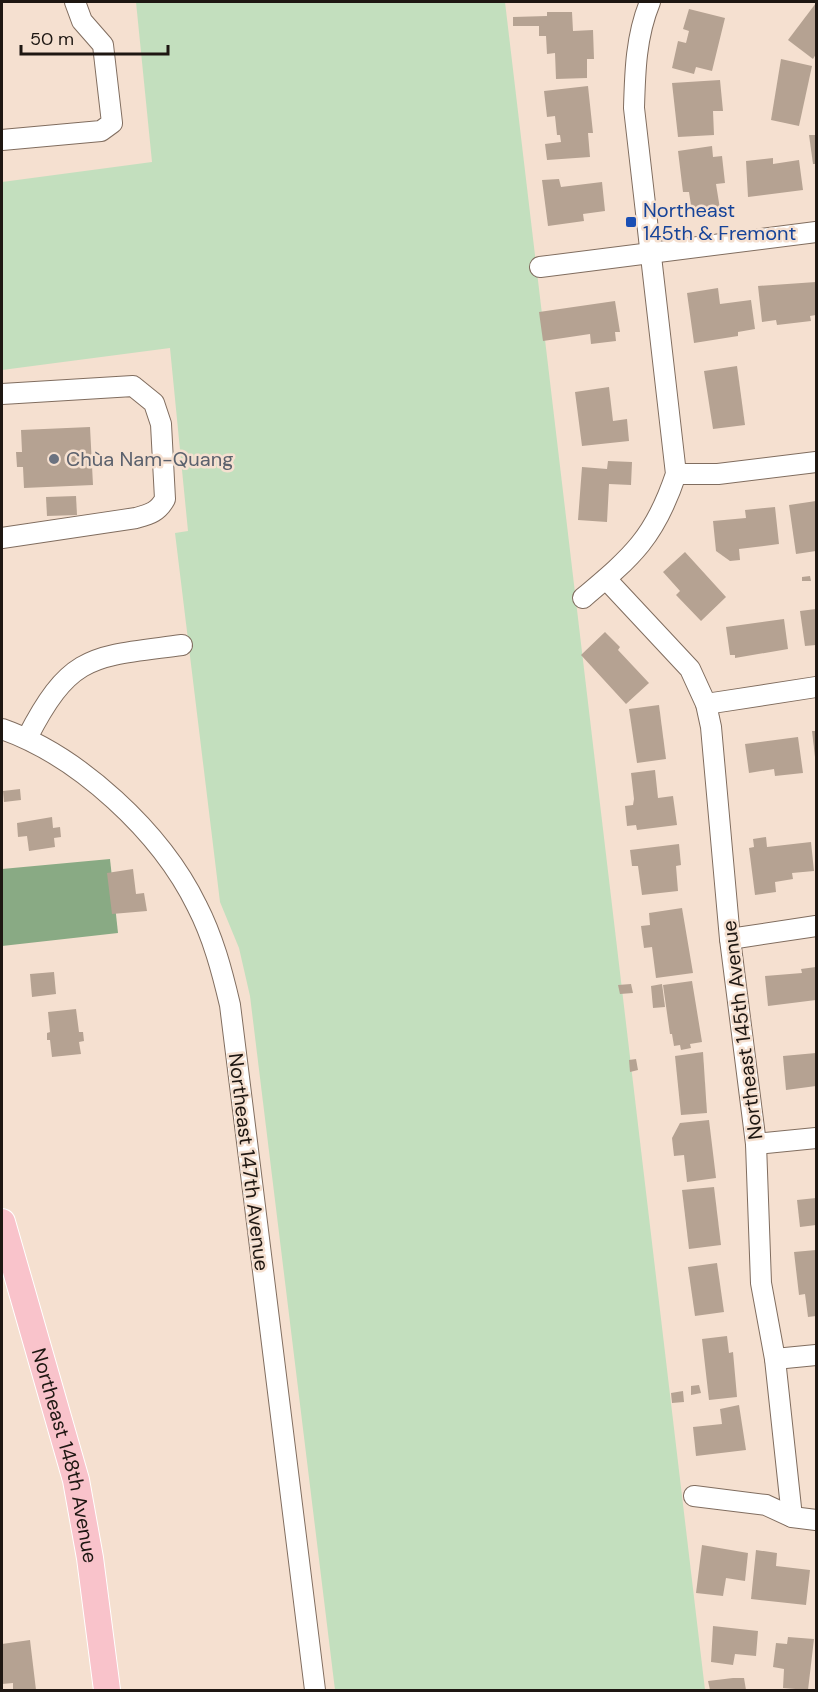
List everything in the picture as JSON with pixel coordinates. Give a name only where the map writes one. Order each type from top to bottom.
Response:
[{"type":"main road","name":"Northeast 148th Avenue","points":[[2,1222],[65,1438],[83,1511],[107,1690]]},
{"type":"street","points":[[2,140],[101,131],[112,123],[103,45],[82,21],[75,2]]},
{"type":"street","points":[[583,597],[632,557],[647,539],[659,519],[676,474],[634,108],[635,60],[643,18],[650,2]]},
{"type":"street","points":[[540,267],[816,232]]},
{"type":"street","points":[[2,393],[133,386],[154,403],[161,424],[165,499],[160,509],[153,514],[2,538]]},
{"type":"street","points":[[676,474],[718,474],[816,462]]},
{"type":"street","name":"Northeast 145th Avenue","points":[[606,579],[685,662],[706,704],[711,727],[730,939],[756,1144],[761,1283],[775,1359],[792,1517]]},
{"type":"street","points":[[27,738],[44,705],[58,686],[76,670],[106,656],[182,645]]},
{"type":"street","points":[[706,704],[816,687]]},
{"type":"street","name":"Northeast 147th Avenue","points":[[2,729],[27,738],[87,778],[156,843],[196,904],[220,965],[230,1005],[315,1690]]},
{"type":"street","points":[[730,939],[816,926]]},
{"type":"street","points":[[756,1144],[816,1138]]},
{"type":"street","points":[[775,1359],[816,1355]]},
{"type":"street","points":[[694,1496],[766,1505],[792,1517],[816,1520]]},
{"type":"green space","points":[[136,2],[505,2],[705,1690],[335,1690],[250,996],[239,948],[220,902],[175,533],[188,531],[170,348],[2,370],[2,182],[152,162]]},
{"type":"green space","points":[[110,859],[118,933],[2,946],[2,869]]},
{"type":"building","points":[[816,3],[816,54],[813,59],[788,40]]},
{"type":"building","points":[[689,9],[725,18],[712,71],[696,67],[694,74],[672,68],[678,41],[686,43],[689,31],[683,29]]},
{"type":"building","points":[[547,12],[572,12],[573,31],[593,30],[594,59],[587,59],[587,78],[556,79],[555,53],[547,54],[546,36],[539,36],[539,26],[513,26],[513,17],[547,16]]},
{"type":"building","points":[[781,59],[812,66],[799,126],[771,120]]},
{"type":"building","points":[[720,80],[723,111],[713,111],[714,135],[678,137],[672,83]]},
{"type":"building","points":[[588,86],[593,133],[588,133],[590,157],[547,160],[545,144],[561,142],[560,135],[557,135],[555,116],[547,117],[544,91]]},
{"type":"building","points":[[809,135],[816,135],[816,164],[813,164]]},
{"type":"building","points":[[712,146],[713,157],[722,156],[725,183],[716,184],[720,209],[692,212],[689,192],[683,192],[678,151]]},
{"type":"building","points":[[773,158],[773,164],[799,160],[803,190],[748,197],[746,161]]},
{"type":"building","points":[[559,179],[561,187],[602,182],[605,211],[583,214],[584,221],[548,226],[542,180]]},
{"type":"building","points":[[816,282],[816,315],[810,316],[811,321],[777,325],[776,320],[762,322],[758,286]]},
{"type":"building","points":[[718,288],[720,304],[751,300],[755,329],[738,332],[738,336],[694,343],[687,293]]},
{"type":"building","points":[[615,301],[620,332],[615,332],[616,341],[591,344],[590,334],[543,341],[539,312]]},
{"type":"building","points":[[737,366],[745,425],[713,429],[704,371]]},
{"type":"building","points":[[609,387],[613,421],[627,419],[629,441],[582,446],[575,392]]},
{"type":"building","name":"Chùa Nam-Quang","points":[[90,427],[93,485],[24,488],[23,467],[17,467],[16,452],[22,452],[21,430]]},
{"type":"building","points":[[608,461],[632,462],[631,485],[609,484],[607,522],[578,520],[582,467],[607,469]]},
{"type":"building","points":[[76,496],[77,515],[47,516],[46,497]]},
{"type":"building","points":[[816,501],[816,551],[796,554],[789,505]]},
{"type":"building","points":[[775,507],[779,544],[739,549],[740,560],[730,561],[716,551],[713,521],[746,518],[745,510]]},
{"type":"building","points":[[685,552],[726,597],[701,621],[676,595],[680,591],[663,572]]},
{"type":"building","points":[[810,576],[811,581],[802,581],[802,577]]},
{"type":"building","points":[[816,609],[816,645],[805,646],[800,611]]},
{"type":"building","points":[[784,619],[788,649],[735,658],[735,655],[730,655],[726,627]]},
{"type":"building","points":[[605,632],[620,647],[618,650],[649,683],[626,704],[581,655]]},
{"type":"building","points":[[659,705],[666,759],[637,763],[629,709]]},
{"type":"building","points":[[812,731],[816,731],[816,757],[815,757]]},
{"type":"building","points":[[798,737],[803,773],[775,776],[774,769],[749,773],[745,744]]},
{"type":"building","points":[[655,770],[658,798],[673,796],[677,825],[637,830],[636,825],[627,826],[625,806],[633,805],[634,799],[631,773]]},
{"type":"building","points":[[20,789],[21,800],[4,802],[3,791]]},
{"type":"building","points":[[52,817],[53,828],[60,827],[61,837],[54,838],[55,847],[29,851],[27,836],[18,837],[17,823]]},
{"type":"building","points":[[766,837],[767,847],[811,842],[814,871],[792,873],[793,879],[775,882],[776,892],[755,895],[749,848],[754,847],[753,839]]},
{"type":"building","points":[[679,844],[681,865],[676,866],[678,891],[642,895],[638,866],[632,866],[630,850]]},
{"type":"building","points":[[133,869],[136,894],[144,893],[147,911],[112,914],[107,873]]},
{"type":"building","points":[[682,908],[693,973],[656,978],[652,947],[644,948],[641,926],[650,925],[649,913]]},
{"type":"building","points":[[816,967],[816,1000],[768,1006],[765,976],[802,973],[801,969]]},
{"type":"building","points":[[54,972],[56,994],[32,997],[30,974]]},
{"type":"building","points":[[692,981],[702,1042],[690,1044],[691,1048],[681,1050],[680,1045],[674,1046],[672,1034],[670,1034],[663,985]]},
{"type":"building","points":[[631,984],[633,993],[620,994],[618,985]]},
{"type":"building","points":[[662,984],[665,1007],[653,1008],[651,986]]},
{"type":"building","points":[[76,1009],[79,1032],[83,1032],[84,1041],[79,1042],[81,1054],[52,1057],[50,1040],[47,1040],[47,1033],[50,1032],[48,1012]]},
{"type":"building","points":[[703,1052],[707,1113],[681,1115],[675,1056]]},
{"type":"building","points":[[816,1053],[816,1086],[786,1090],[783,1056]]},
{"type":"building","points":[[636,1059],[638,1070],[630,1072],[629,1060]]},
{"type":"building","points":[[709,1120],[716,1178],[687,1182],[684,1155],[674,1156],[672,1138],[680,1123]]},
{"type":"building","points":[[714,1187],[721,1245],[689,1249],[682,1190]]},
{"type":"building","points":[[816,1198],[816,1225],[800,1227],[797,1200]]},
{"type":"building","points":[[816,1250],[816,1316],[808,1317],[805,1294],[799,1295],[794,1252]]},
{"type":"building","points":[[717,1263],[724,1312],[695,1316],[688,1267]]},
{"type":"building","points":[[727,1336],[729,1353],[733,1352],[737,1397],[709,1400],[702,1339]]},
{"type":"building","points":[[699,1385],[701,1393],[691,1395],[691,1386]]},
{"type":"building","points":[[683,1391],[684,1402],[672,1403],[671,1393]]},
{"type":"building","points":[[739,1405],[746,1450],[696,1456],[693,1427],[722,1424],[720,1409]]},
{"type":"building","points":[[702,1545],[748,1553],[745,1581],[726,1578],[723,1596],[696,1593]]},
{"type":"building","points":[[756,1550],[777,1553],[776,1566],[810,1570],[806,1605],[751,1599]]},
{"type":"building","points":[[713,1626],[758,1631],[756,1656],[735,1654],[733,1665],[711,1662]]},
{"type":"building","points":[[788,1637],[814,1639],[808,1690],[783,1688],[784,1669],[773,1667],[776,1643],[787,1644]]},
{"type":"building","points":[[30,1640],[36,1690],[13,1690],[13,1683],[2,1684],[2,1644]]},
{"type":"building","points":[[744,1678],[746,1690],[710,1690],[708,1681]]},
{"type":"place","name":"Northeast 145th & Fremont","points":[[631,222]]},
{"type":"place","name":"Chùa Nam-Quang","points":[[54,459]]}]
